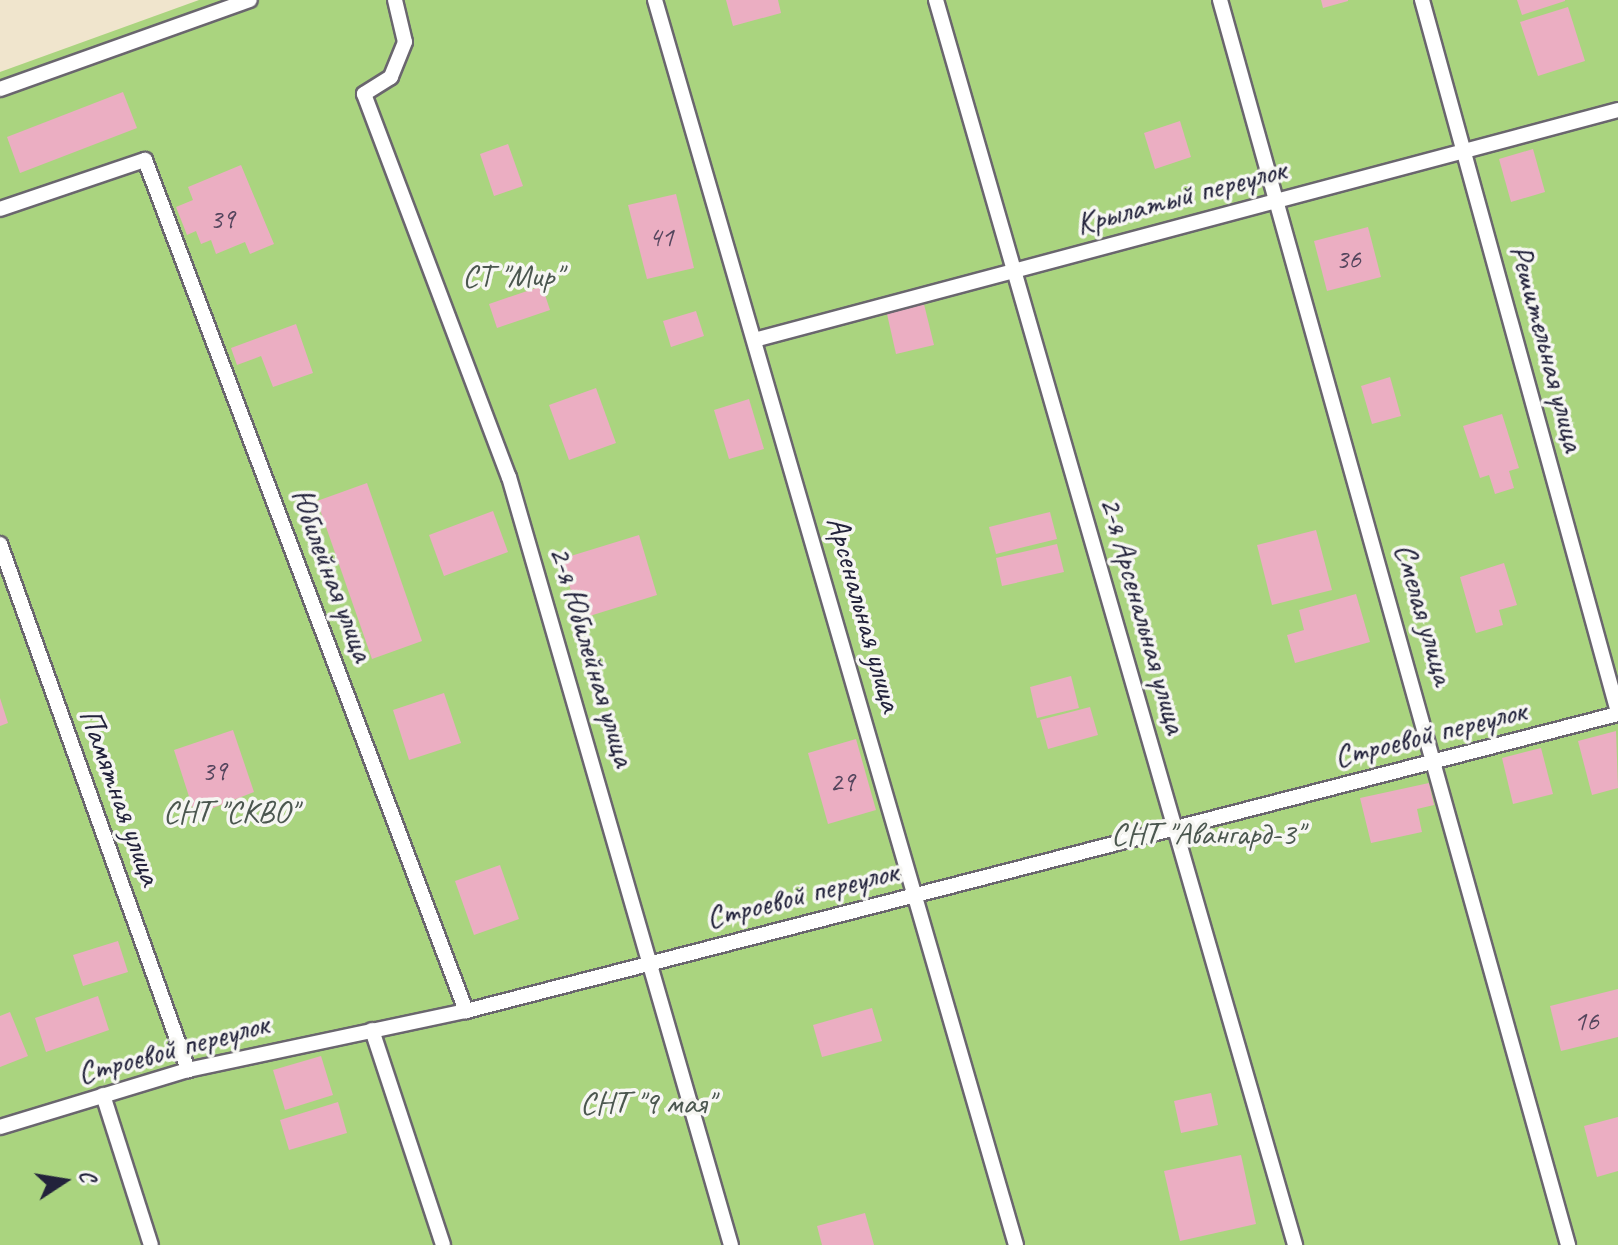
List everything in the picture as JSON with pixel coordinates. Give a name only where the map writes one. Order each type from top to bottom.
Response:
[{"type":"lane","points":[[0,89],[250,0]]},
{"type":"lane","name":"2-я Юбилейная улица","points":[[395,0],[405,42],[391,77],[364,94],[509,477],[654,962],[731,1245]]},
{"type":"lane","name":"Арсенальная улица","points":[[655,0],[758,339],[1016,1245]]},
{"type":"lane","name":"2-я Арсенальная улица","points":[[936,0],[1295,1245]]},
{"type":"lane","name":"Смелая улица","points":[[1220,0],[1437,761],[1568,1245]]},
{"type":"lane","name":"Решительная улица","points":[[1422,0],[1618,713]]},
{"type":"lane","name":"Крылатый переулок","points":[[758,339],[1618,110]]},
{"type":"lane","name":"Юбилейная улица","points":[[0,209],[145,160],[466,1011]]},
{"type":"lane","name":"Памятная улица","points":[[0,544],[188,1070]]},
{"type":"lane","name":"Строевой переулок","points":[[0,1127],[188,1070],[466,1011],[1618,713]]},
{"type":"lane","points":[[372,1030],[443,1245]]},
{"type":"lane","points":[[103,1095],[151,1245]]},
{"type":"green space","points":[[199,0],[1618,0],[1618,1245],[0,1245],[0,72]]},
{"type":"building","points":[[726,0],[778,0],[781,13],[733,26]]},
{"type":"building","points":[[1321,0],[1348,0],[1348,1],[1323,8]]},
{"type":"building","points":[[1517,0],[1565,0],[1565,1],[1522,15]]},
{"type":"building","points":[[1568,7],[1585,61],[1538,76],[1520,22]]},
{"type":"building","points":[[123,92],[137,128],[20,173],[7,137]]},
{"type":"building","points":[[1180,121],[1191,157],[1155,169],[1144,133]]},
{"type":"building","points":[[508,144],[523,186],[494,196],[480,154]]},
{"type":"building","points":[[1533,149],[1545,192],[1511,202],[1499,159]]},
{"type":"building","points":[[241,165],[274,244],[250,254],[245,242],[216,254],[211,240],[201,244],[196,231],[187,235],[176,207],[193,200],[188,187]]},
{"type":"building","points":[[676,194],[694,268],[647,279],[628,205]]},
{"type":"building","points":[[1368,227],[1381,277],[1327,291],[1314,241]]},
{"type":"building","points":[[542,286],[550,310],[497,328],[489,304]]},
{"type":"building","points":[[922,296],[934,345],[896,354],[885,305]]},
{"type":"building","points":[[696,311],[704,336],[671,347],[663,321]]},
{"type":"building","points":[[296,324],[313,373],[273,387],[261,356],[237,365],[231,348]]},
{"type":"building","points":[[1390,377],[1401,416],[1372,424],[1361,386]]},
{"type":"building","points":[[596,388],[616,443],[569,460],[549,405]]},
{"type":"building","points":[[749,399],[764,449],[729,459],[714,410]]},
{"type":"building","points":[[1502,414],[1519,468],[1509,471],[1514,488],[1495,494],[1489,475],[1480,478],[1463,426]]},
{"type":"building","points":[[367,483],[422,641],[372,659],[317,501]]},
{"type":"building","points":[[493,511],[508,552],[444,576],[429,535]]},
{"type":"building","points":[[1050,512],[1057,539],[996,554],[989,527]]},
{"type":"building","points":[[1316,530],[1332,590],[1272,605],[1257,545]]},
{"type":"building","points":[[639,535],[657,595],[580,619],[561,559]]},
{"type":"building","points":[[1057,544],[1064,572],[1002,586],[996,558]]},
{"type":"building","points":[[1504,563],[1517,605],[1499,610],[1503,625],[1476,633],[1460,577]]},
{"type":"building","points":[[1356,594],[1370,642],[1295,663],[1287,635],[1304,630],[1299,610]]},
{"type":"building","points":[[1071,676],[1079,708],[1037,718],[1030,687]]},
{"type":"building","points":[[444,693],[461,743],[409,760],[393,710]]},
{"type":"building","points":[[0,698],[8,723],[0,726]]},
{"type":"building","points":[[1090,707],[1098,735],[1048,749],[1040,720]]},
{"type":"building","points":[[233,730],[254,792],[195,815],[174,750]]},
{"type":"building","points":[[1616,731],[1618,788],[1592,795],[1578,741]]},
{"type":"building","points":[[856,739],[876,810],[828,824],[808,753]]},
{"type":"building","points":[[1541,748],[1553,794],[1513,804],[1502,758]]},
{"type":"building","points":[[1429,783],[1434,805],[1417,809],[1422,832],[1371,843],[1360,798]]},
{"type":"building","points":[[500,865],[519,919],[474,935],[455,881]]},
{"type":"building","points":[[118,941],[128,972],[83,986],[73,955]]},
{"type":"building","points":[[1618,989],[1618,1037],[1561,1051],[1550,1006]]},
{"type":"building","points":[[98,996],[109,1030],[46,1052],[35,1018]]},
{"type":"building","points":[[872,1008],[882,1041],[822,1057],[813,1025]]},
{"type":"building","points":[[10,1012],[28,1056],[0,1067],[0,1016]]},
{"type":"building","points":[[321,1056],[333,1095],[285,1110],[273,1070]]},
{"type":"building","points":[[1211,1093],[1218,1125],[1181,1133],[1174,1101]]},
{"type":"building","points":[[338,1102],[347,1133],[289,1150],[280,1120]]},
{"type":"building","points":[[1618,1117],[1618,1171],[1597,1177],[1584,1126]]},
{"type":"building","points":[[1241,1155],[1256,1224],[1180,1241],[1164,1171]]},
{"type":"building","points":[[865,1213],[874,1245],[822,1245],[817,1226]]},
{"type":"park label","name":"СТ \"Мир\"","points":[[512,276]]},
{"type":"park label","name":"СНТ \"СКВО\"","points":[[230,812]]},
{"type":"park label","name":"СНТ \"Авангард-3\"","points":[[1207,834]]},
{"type":"park label","name":"СНТ \"9 мая\"","points":[[647,1103]]}]
